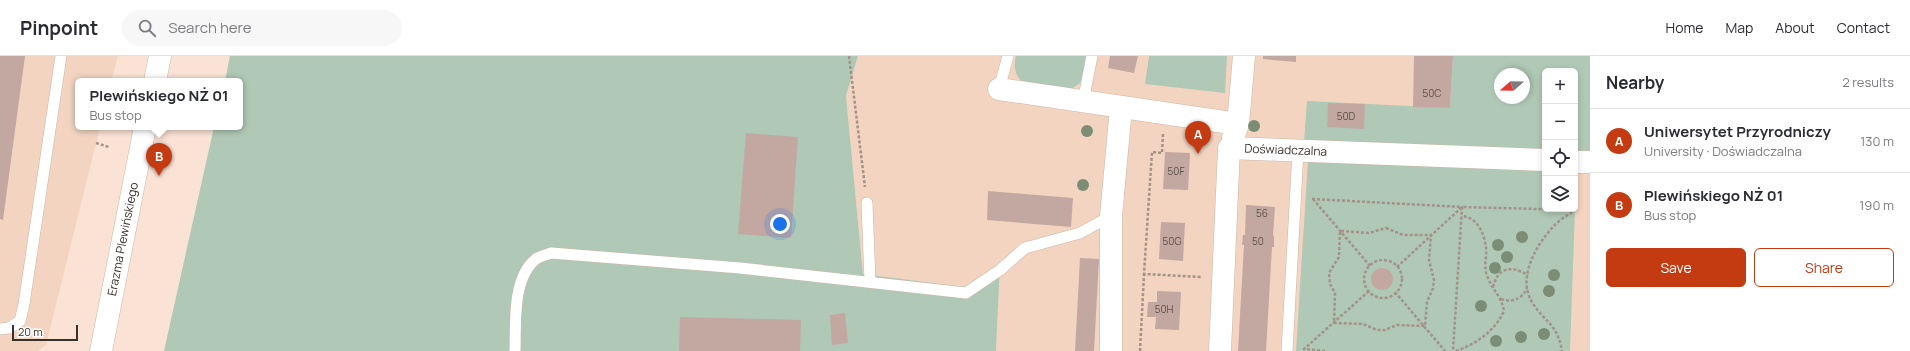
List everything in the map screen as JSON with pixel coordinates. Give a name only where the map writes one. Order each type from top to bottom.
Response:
[{"type":"street","points":[[156,78],[160,56]]},
{"type":"street","points":[[1229,148],[1238,124],[1244,56]]},
{"type":"street","points":[[999,89],[1238,124]]},
{"type":"street","points":[[1111,351],[1111,216],[1121,108]]},
{"type":"street","name":"Erazma Plewińskiego","points":[[101,351],[144,130]]},
{"type":"street","name":"Doświadczalna","points":[[1220,351],[1229,148],[1542,160]]},
{"type":"street","points":[[1578,162],[1590,162]]},
{"type":"lane","points":[[0,329],[9,328],[20,321],[24,304],[61,56]]},
{"type":"lane","points":[[999,89],[1008,56]]},
{"type":"lane","points":[[1083,102],[1092,56]]},
{"type":"lane","points":[[1287,351],[1298,150]]},
{"type":"lane","points":[[867,203],[870,281]]},
{"type":"lane","points":[[515,351],[518,288],[526,273],[537,259],[551,253],[740,268],[870,281],[966,293],[1000,270],[1025,248],[1080,233],[1111,216]]},
{"type":"path","points":[[849,56],[867,203]]},
{"type":"path","points":[[1140,351],[1152,152],[1162,153],[1165,114]]},
{"type":"path","points":[[96,143],[109,147]]},
{"type":"path","points":[[1296,198],[1462,207],[1575,210],[1554,226],[1542,240],[1535,250],[1528,274],[1527,287],[1530,300],[1558,334],[1562,351]]},
{"type":"path","points":[[1312,199],[1370,266]]},
{"type":"path","points":[[1453,351],[1462,207]]},
{"type":"path","points":[[1397,267],[1462,207]]},
{"type":"path","points":[[1456,351],[1467,347],[1480,339],[1499,322],[1504,311],[1501,299],[1487,278],[1485,268],[1486,248],[1482,234],[1475,220],[1469,216],[1462,216]]},
{"type":"path","points":[[1340,231],[1369,233],[1386,228],[1403,235],[1431,236]]},
{"type":"path","points":[[1334,322],[1335,293],[1330,284],[1329,273],[1339,257],[1340,231]]},
{"type":"path","points":[[1425,326],[1427,302],[1433,288],[1434,280],[1429,260],[1431,236]]},
{"type":"path","points":[[1376,261],[1388,261],[1397,267],[1401,279],[1400,285],[1395,292],[1386,297],[1380,297],[1369,291],[1365,286],[1365,274],[1370,266],[1376,261]]},
{"type":"path","points":[[1493,287],[1495,277],[1502,270],[1511,268],[1528,274]]},
{"type":"path","points":[[1144,274],[1210,277]]},
{"type":"path","points":[[1501,299],[1508,302],[1516,300],[1524,294],[1527,287]]},
{"type":"path","points":[[1325,351],[1304,349],[1369,291]]},
{"type":"path","points":[[1395,292],[1445,351]]},
{"type":"path","points":[[1334,322],[1363,324],[1377,330],[1385,330],[1397,325],[1425,326]]},
{"type":"shaded area","points":[[0,56],[118,56],[112,78],[75,78],[75,130],[99,130],[46,345],[38,351],[0,351]]},
{"type":"shaded area","points":[[858,56],[1590,56],[1590,351],[996,351],[1000,265],[965,287],[863,274],[846,96]]},
{"type":"green space","points":[[230,56],[858,56],[846,96],[863,274],[965,287],[1000,264],[996,351],[164,351],[213,130],[243,130],[243,78],[226,78]]},
{"type":"green space","points":[[1016,56],[1086,56],[1081,82],[1069,91],[1025,84],[1016,72]]},
{"type":"green space","points":[[1149,56],[1227,56],[1225,93],[1145,84]]},
{"type":"green space","points":[[1453,56],[1590,56],[1590,152],[1578,152],[1578,68],[1542,68],[1542,151],[1304,142],[1307,101],[1450,108]]},
{"type":"green space","points":[[1308,160],[1542,170],[1542,212],[1575,212],[1570,351],[1296,351]]},
{"type":"building","points":[[0,56],[25,56],[3,220],[0,219]]},
{"type":"building","points":[[1110,56],[1138,56],[1134,73],[1108,68]]},
{"type":"building","points":[[1263,56],[1296,56],[1296,62],[1263,59]]},
{"type":"building","points":[[1414,56],[1453,56],[1450,108],[1413,107]]},
{"type":"building","points":[[1328,103],[1365,104],[1364,129],[1327,127]]},
{"type":"building","points":[[746,133],[798,137],[791,238],[738,234]]},
{"type":"building","points":[[1165,152],[1190,153],[1188,190],[1163,189]]},
{"type":"building","points":[[988,191],[1073,198],[1071,227],[987,220]]},
{"type":"building","points":[[1246,205],[1275,207],[1273,236],[1274,247],[1272,247],[1266,351],[1238,351],[1244,245],[1242,245],[1243,235],[1245,235]]},
{"type":"building","points":[[1161,222],[1185,223],[1183,261],[1159,259]]},
{"type":"building","points":[[1080,258],[1099,259],[1094,351],[1075,351]]},
{"type":"building","points":[[1382,268],[1390,271],[1393,279],[1390,287],[1382,290],[1374,287],[1371,279],[1374,271]]},
{"type":"building","points":[[1157,291],[1181,292],[1179,330],[1155,329],[1156,317],[1147,317],[1148,302],[1157,302]]},
{"type":"building","points":[[845,313],[848,343],[832,345],[830,315]]},
{"type":"building","points":[[680,317],[801,320],[800,351],[679,351]]},
{"type":"place","name":"Uniwersytet Przyrodniczy","points":[[1198,154]]},
{"type":"place","name":"Plewińskiego NŻ 01","points":[[159,176]]}]
